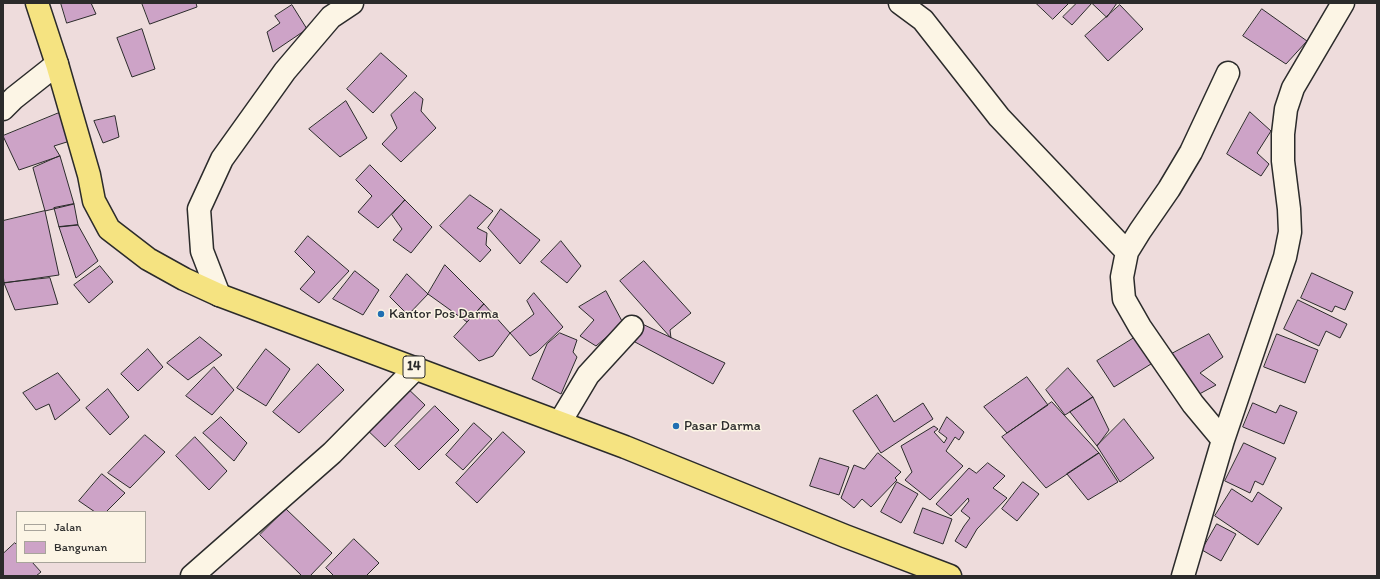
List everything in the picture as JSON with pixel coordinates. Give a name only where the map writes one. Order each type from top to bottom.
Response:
[{"type":"highway","name":"14","points":[[37,3],[57,64],[89,175],[94,201],[109,229],[148,259],[184,279],[219,295],[560,422],[950,576]]},
{"type":"street","points":[[219,295],[202,251],[199,210],[222,159],[285,71],[331,17],[352,3]]},
{"type":"street","points":[[900,3],[923,20],[999,117],[1127,252]]},
{"type":"street","points":[[1183,576],[1223,440],[1285,257],[1290,232],[1289,209],[1283,162],[1283,134],[1286,109],[1293,88],[1343,3]]},
{"type":"street","points":[[3,109],[14,98],[57,64]]},
{"type":"street","points":[[1223,440],[1193,404],[1140,327],[1124,299],[1122,277],[1127,252],[1169,189],[1191,152],[1228,73]]},
{"type":"street","points":[[560,422],[588,375],[632,327]]},
{"type":"street","points":[[192,576],[332,453],[416,368]]},
{"type":"building","points":[[61,3],[91,3],[96,14],[67,23]]},
{"type":"building","points":[[142,3],[196,3],[197,7],[150,24]]},
{"type":"building","points":[[1036,3],[1067,3],[1068,4],[1053,19]]},
{"type":"building","points":[[1077,3],[1092,3],[1072,25],[1063,17]]},
{"type":"building","points":[[1092,3],[1117,3],[1107,17]]},
{"type":"building","points":[[292,5],[307,29],[273,52],[267,32],[280,23],[275,16]]},
{"type":"building","points":[[1120,5],[1143,29],[1108,61],[1085,36]]},
{"type":"building","points":[[1262,9],[1307,41],[1286,64],[1243,36]]},
{"type":"building","points":[[142,29],[155,69],[132,77],[117,38]]},
{"type":"building","points":[[381,53],[407,76],[373,113],[347,89]]},
{"type":"building","points":[[415,92],[423,99],[421,111],[436,128],[401,162],[382,144],[397,128],[391,115]]},
{"type":"building","points":[[346,101],[367,138],[340,157],[309,129]]},
{"type":"building","points":[[1250,112],[1271,131],[1257,153],[1269,164],[1261,176],[1227,154]]},
{"type":"building","points":[[59,113],[70,141],[54,146],[60,156],[19,170],[3,136]]},
{"type":"building","points":[[115,116],[119,137],[103,143],[94,121]]},
{"type":"building","points":[[60,156],[74,204],[45,211],[33,168]]},
{"type":"building","points":[[370,165],[405,200],[378,228],[358,212],[372,196],[356,180]]},
{"type":"building","points":[[470,195],[493,211],[477,228],[487,233],[486,245],[491,250],[480,262],[440,226]]},
{"type":"building","points":[[405,200],[432,227],[411,253],[393,240],[402,229],[392,215]]},
{"type":"building","points":[[74,204],[78,225],[59,227],[54,208]]},
{"type":"building","points":[[501,209],[540,240],[520,264],[488,228]]},
{"type":"building","points":[[45,211],[59,275],[4,283],[3,221]]},
{"type":"building","points":[[78,225],[98,261],[76,278],[59,227]]},
{"type":"building","points":[[308,236],[349,271],[319,303],[300,289],[315,272],[295,252]]},
{"type":"building","points":[[561,241],[581,266],[567,283],[541,262]]},
{"type":"building","points":[[644,261],[691,313],[670,330],[671,338],[620,281]]},
{"type":"building","points":[[445,265],[484,304],[467,322],[428,294]]},
{"type":"building","points":[[100,266],[113,282],[89,303],[74,285]]},
{"type":"building","points":[[355,271],[379,290],[363,315],[333,299]]},
{"type":"building","points":[[1312,273],[1353,292],[1345,310],[1335,306],[1332,312],[1301,298]]},
{"type":"building","points":[[407,274],[428,294],[408,315],[390,297]]},
{"type":"building","points":[[50,278],[58,304],[15,310],[4,283]]},
{"type":"building","points":[[606,291],[623,323],[596,346],[580,336],[594,320],[579,307]]},
{"type":"building","points":[[534,293],[563,327],[537,352],[530,356],[510,333],[534,314],[527,301]]},
{"type":"building","points":[[1298,300],[1347,324],[1340,338],[1326,331],[1319,346],[1284,329]]},
{"type":"building","points":[[484,304],[510,333],[493,356],[479,361],[454,337]]},
{"type":"building","points":[[638,322],[725,363],[713,384],[635,342]]},
{"type":"building","points":[[560,333],[577,340],[573,352],[577,357],[561,394],[532,379],[547,344]]},
{"type":"building","points":[[1142,333],[1159,359],[1114,387],[1097,361]]},
{"type":"building","points":[[1209,334],[1223,357],[1200,373],[1216,385],[1192,398],[1164,358]]},
{"type":"building","points":[[1277,334],[1318,350],[1305,383],[1264,367]]},
{"type":"building","points":[[200,337],[222,355],[188,380],[167,363]]},
{"type":"building","points":[[148,349],[163,367],[138,391],[121,374]]},
{"type":"building","points":[[266,349],[290,369],[266,406],[237,388]]},
{"type":"building","points":[[318,364],[344,390],[299,433],[273,412]]},
{"type":"building","points":[[214,367],[234,390],[212,415],[186,396]]},
{"type":"building","points":[[1068,368],[1093,397],[1065,415],[1046,390]]},
{"type":"building","points":[[58,373],[80,400],[55,420],[49,404],[36,410],[23,393]]},
{"type":"building","points":[[1027,377],[1048,405],[1007,433],[984,407]]},
{"type":"building","points":[[402,383],[425,405],[385,447],[362,425]]},
{"type":"building","points":[[108,389],[129,417],[110,435],[86,408]]},
{"type":"building","points":[[877,395],[894,422],[923,403],[933,419],[881,453],[853,411]]},
{"type":"building","points":[[1093,397],[1109,430],[1097,446],[1070,412]]},
{"type":"building","points":[[1052,402],[1099,453],[1046,488],[1002,437]]},
{"type":"building","points":[[1253,403],[1276,413],[1280,405],[1297,412],[1284,444],[1243,427]]},
{"type":"building","points":[[435,406],[459,430],[419,470],[395,446]]},
{"type":"building","points":[[221,417],[247,443],[234,461],[203,433]]},
{"type":"building","points":[[947,417],[964,432],[959,440],[955,437],[946,451],[963,466],[930,500],[905,480],[912,472],[901,446],[934,426],[938,429],[934,432],[944,443],[947,438],[939,432]]},
{"type":"building","points":[[1124,419],[1154,458],[1120,482],[1097,446]]},
{"type":"building","points":[[474,423],[492,439],[463,470],[446,455]]},
{"type":"building","points":[[503,432],[525,452],[477,503],[456,483]]},
{"type":"building","points":[[145,435],[165,452],[130,488],[108,473]]},
{"type":"building","points":[[195,437],[227,471],[209,490],[176,456]]},
{"type":"building","points":[[1244,443],[1276,458],[1263,485],[1255,481],[1250,493],[1225,481]]},
{"type":"building","points":[[878,453],[901,472],[895,478],[897,480],[871,507],[862,499],[854,508],[841,498],[854,465],[864,469]]},
{"type":"building","points":[[1099,453],[1118,482],[1088,500],[1067,474]]},
{"type":"building","points":[[820,458],[849,467],[839,495],[810,486]]},
{"type":"building","points":[[988,463],[1005,476],[993,488],[1007,498],[977,529],[966,548],[955,541],[970,518],[961,511],[969,501],[968,498],[951,516],[936,504],[969,468],[976,473]]},
{"type":"building","points":[[102,474],[125,493],[107,511],[94,511],[79,501]]},
{"type":"building","points":[[897,482],[918,494],[901,523],[881,512]]},
{"type":"building","points":[[1023,482],[1039,494],[1017,521],[1002,509]]},
{"type":"building","points":[[1232,489],[1252,502],[1258,492],[1282,508],[1258,545],[1215,516]]},
{"type":"building","points":[[923,508],[952,519],[943,544],[914,533]]},
{"type":"building","points":[[286,509],[332,553],[310,576],[302,576],[260,535]]},
{"type":"building","points":[[1217,524],[1236,534],[1221,561],[1202,550]]},
{"type":"building","points":[[354,539],[379,563],[366,576],[334,576],[326,568]]},
{"type":"building","points":[[15,543],[16,563],[33,563],[41,572],[36,576],[3,576],[3,554]]},
{"type":"place","name":"Kantor Pos Darma","points":[[381,314]]},
{"type":"place","name":"Pasar Darma","points":[[676,426]]}]
